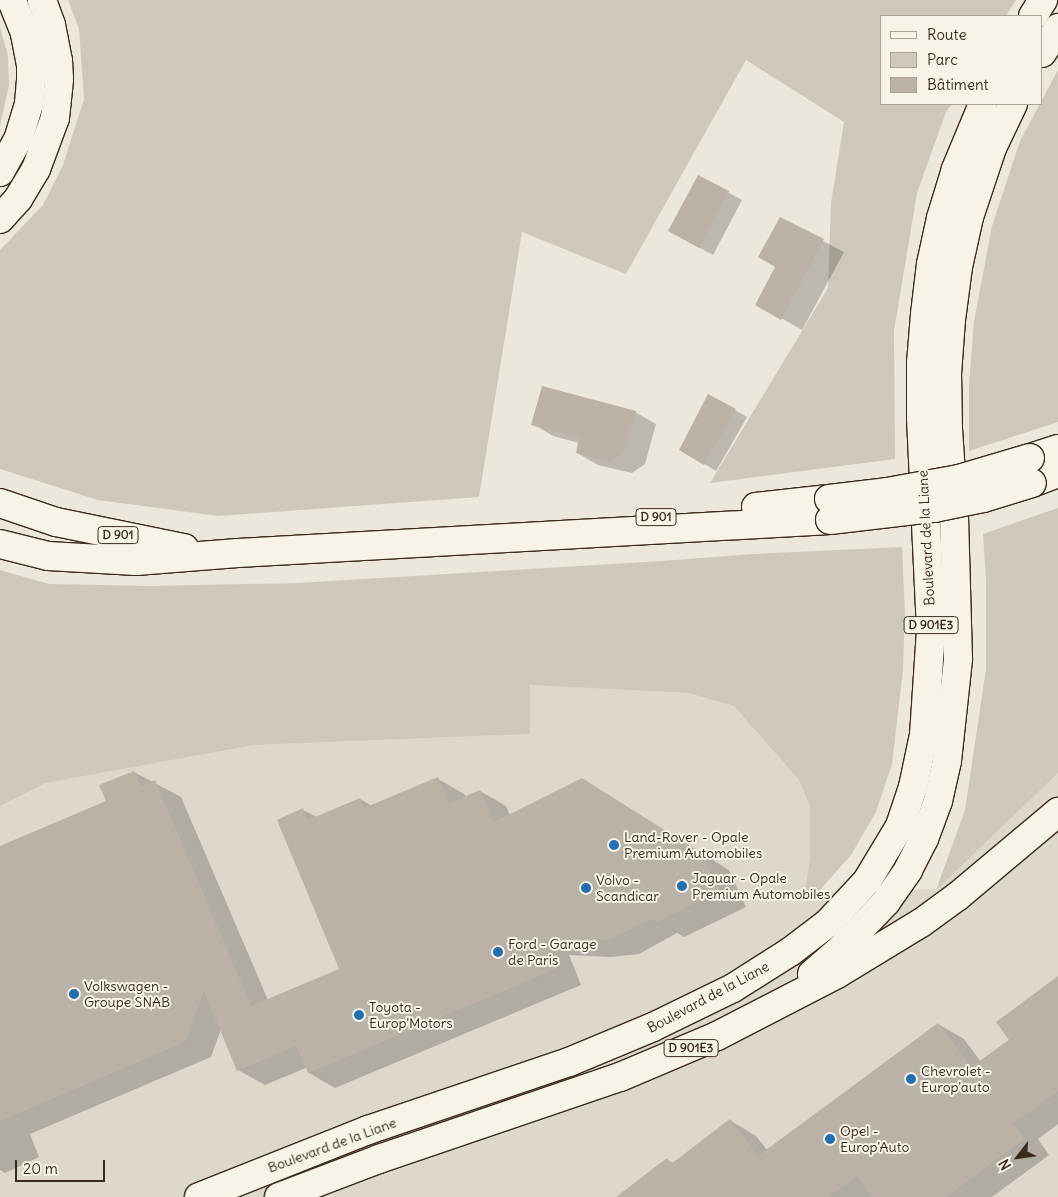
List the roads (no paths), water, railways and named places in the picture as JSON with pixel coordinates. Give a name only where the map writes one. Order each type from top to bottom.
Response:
[{"type":"main road","points":[[0,172],[12,154],[20,134],[29,103],[31,81],[31,65],[25,33],[12,0]]},
{"type":"main road","points":[[0,220],[18,200],[36,169],[55,118],[58,61],[51,25],[42,0]]},
{"type":"main road","points":[[1034,15],[1043,0]]},
{"type":"main road","points":[[1043,51],[1058,28]]},
{"type":"main road","name":"Boulevard de la Liane","points":[[199,1197],[368,1130],[562,1065],[653,1027],[733,988],[783,957],[828,922],[867,881],[900,826],[914,788],[924,735],[931,630],[920,409],[925,314],[941,218],[956,170],[983,105]]},
{"type":"main road","name":"D 901E3","points":[[756,1015],[824,964],[874,915],[908,870],[924,839],[938,801],[947,761],[957,667],[958,615],[947,401],[948,349],[954,293],[964,240],[975,197],[992,148],[1013,105]]},
{"type":"main road","points":[[1031,471],[1058,449]]},
{"type":"main road","name":"D 901","points":[[0,544],[36,554],[109,561],[150,561],[484,540],[829,509],[934,508],[1004,492],[1031,471],[1058,473]]},
{"type":"main road","name":"D 901","points":[[0,503],[43,518],[155,544],[238,554]]},
{"type":"main road","name":"Boulevard de la Liane","points":[[279,1197],[379,1159],[620,1077],[694,1046],[837,974],[921,923],[958,896],[1058,812]]},
{"type":"place","name":"Land-Rover - Opale Premium Automobiles","points":[[614,845]]},
{"type":"place","name":"Jaguar - Opale Premium Automobiles","points":[[682,886]]},
{"type":"place","name":"Volvo - Scandicar","points":[[586,888]]},
{"type":"place","name":"Ford - Garage de Paris","points":[[498,952]]},
{"type":"place","name":"Volkswagen - Groupe SNAB","points":[[74,994]]},
{"type":"place","name":"Toyota - Europ'Motors","points":[[359,1015]]},
{"type":"place","name":"Chevrolet - Europ'auto","points":[[911,1079]]},
{"type":"place","name":"Opel - Europ'Auto","points":[[830,1139]]}]
